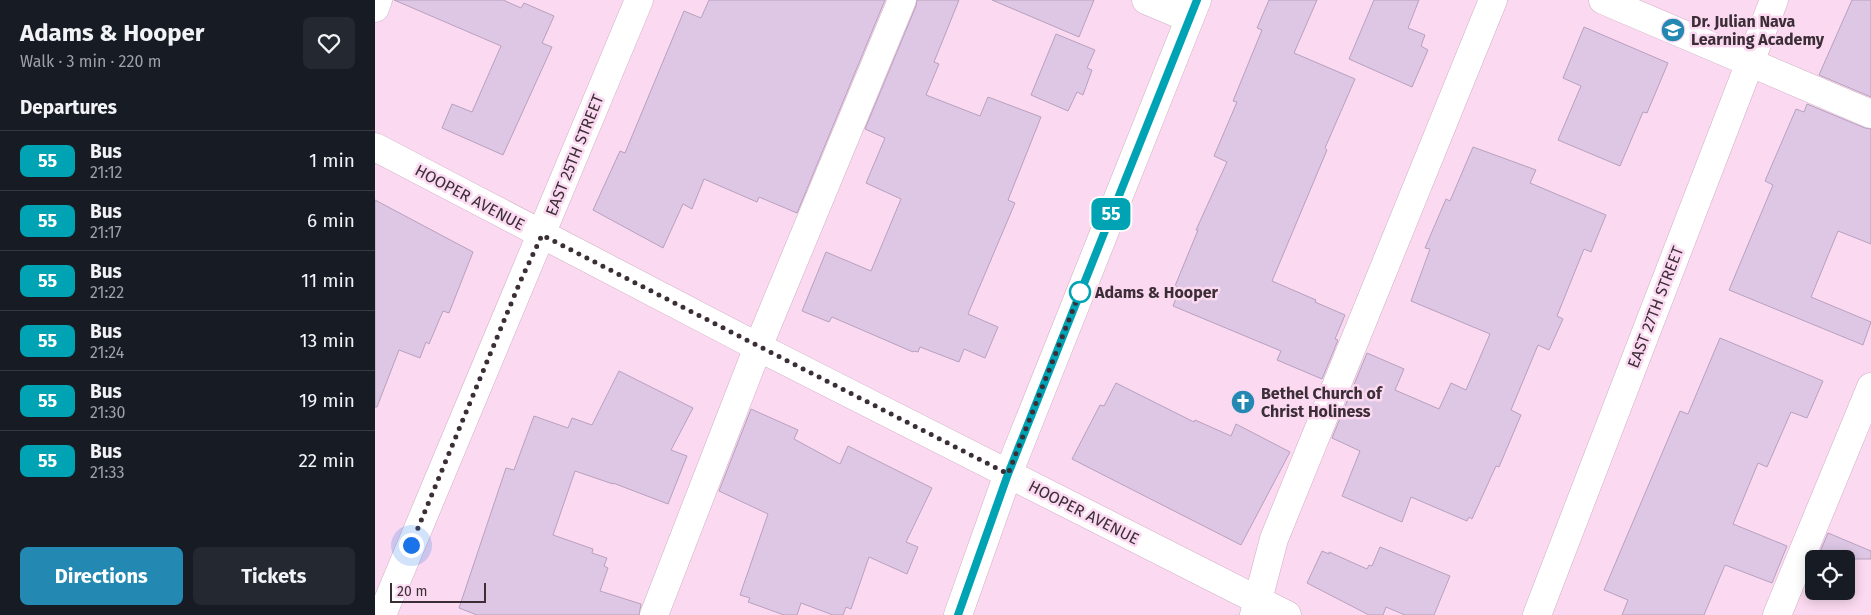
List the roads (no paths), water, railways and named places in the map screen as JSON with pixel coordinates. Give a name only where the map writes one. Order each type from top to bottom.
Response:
[{"type":"street","points":[[375,8],[378,0]]},
{"type":"street","name":"EAST 25TH STREET","points":[[382,615],[639,0]]},
{"type":"street","points":[[654,615],[759,347],[901,0]]},
{"type":"street","points":[[959,615],[1008,474],[1193,9],[1146,0]]},
{"type":"street","points":[[1256,608],[1274,539],[1493,0]]},
{"type":"street","points":[[1603,0],[1871,114]]},
{"type":"street","name":"EAST 27TH STREET","points":[[1537,615],[1773,0]]},
{"type":"street","name":"HOOPER AVENUE","points":[[375,147],[542,235],[1008,474],[1256,608],[1287,615]]},
{"type":"street","points":[[1777,615],[1871,387]]},
{"type":"place","name":"Dr. Julian Nava Learning Academy","points":[[1673,30]]},
{"type":"place","name":"Adams & Hooper","points":[[1080,292]]},
{"type":"place","name":"Bethel Church of Christ Holiness","points":[[1243,402]]}]
